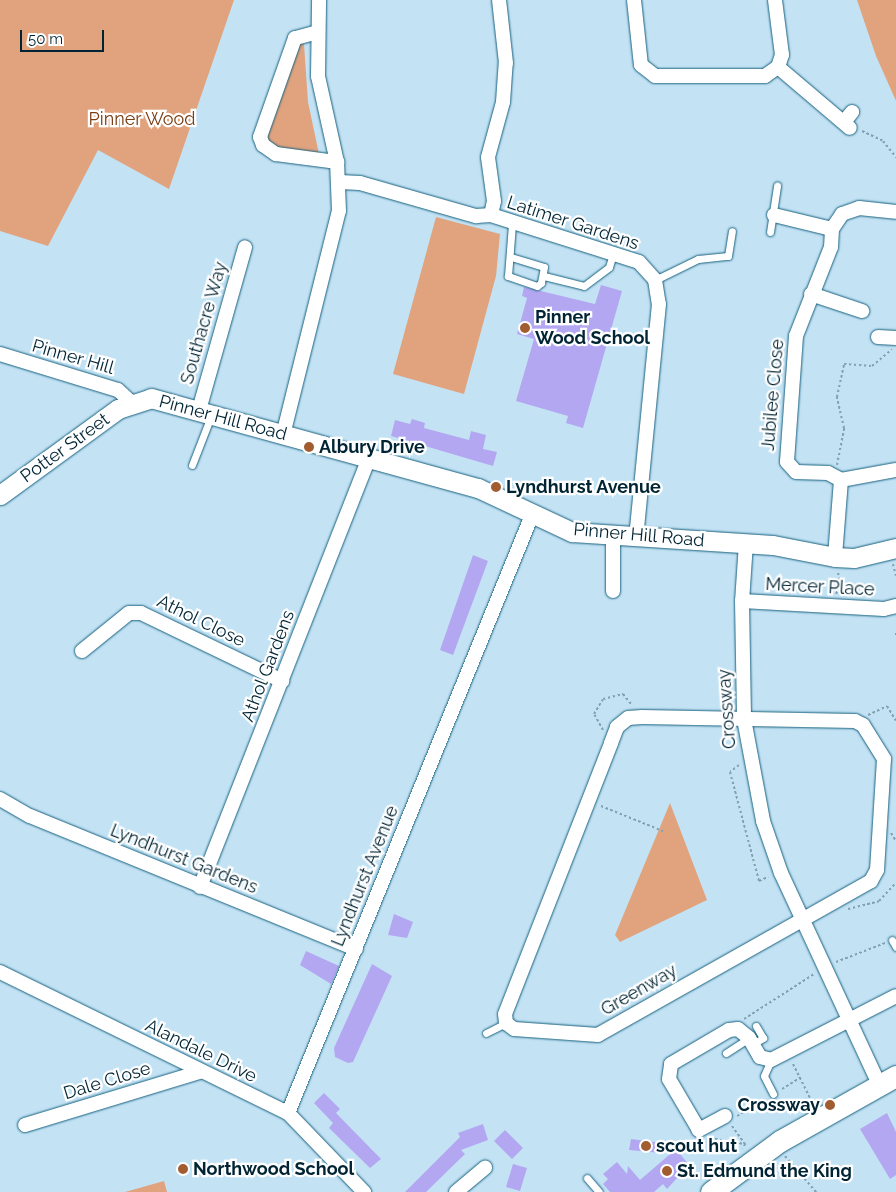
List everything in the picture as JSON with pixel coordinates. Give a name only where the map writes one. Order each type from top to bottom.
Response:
[{"type":"main road","points":[[711,1192],[748,1151],[774,1150],[820,1120],[888,1081]]},
{"type":"street","points":[[283,434],[332,244],[340,182],[318,76],[319,0]]},
{"type":"street","points":[[491,215],[494,201],[488,157],[503,102],[506,63],[499,0]]},
{"type":"street","points":[[634,0],[640,65],[655,76],[765,76],[778,67],[782,55],[775,0]]},
{"type":"street","points":[[318,32],[295,38],[260,138],[276,154],[337,162]]},
{"type":"street","points":[[778,67],[849,121]]},
{"type":"street","name":"Latimer Gardens","points":[[340,182],[360,183],[476,216],[491,215],[512,224],[639,262],[655,280]]},
{"type":"street","points":[[774,215],[832,229],[842,214],[860,208],[896,212]]},
{"type":"street","name":"Jubilee Close","points":[[832,229],[830,247],[796,336],[787,462],[796,472],[838,478],[896,470]]},
{"type":"street","name":"Southacre Way","points":[[206,412],[245,246]]},
{"type":"street","points":[[636,537],[659,304],[655,280]]},
{"type":"street","points":[[811,294],[862,311]]},
{"type":"street","points":[[878,337],[895,339]]},
{"type":"street","name":"Pinner Hill","points":[[0,354],[118,390],[131,402]]},
{"type":"street","name":"Pinner Hill Road","points":[[131,402],[151,398],[478,488],[572,532],[746,543],[835,558],[854,558],[896,548]]},
{"type":"street","name":"Potter Street","points":[[0,495],[131,402]]},
{"type":"street","name":"Athol Gardens","points":[[200,887],[369,458]]},
{"type":"street","points":[[835,558],[838,478]]},
{"type":"street","name":"Lyndhurst Avenue","points":[[288,1113],[532,514]]},
{"type":"street","points":[[613,535],[613,591]]},
{"type":"street","name":"Crossway","points":[[746,543],[742,601],[744,719],[749,757],[763,821],[781,873],[847,1021],[888,1081]]},
{"type":"street","name":"Mercer Place","points":[[742,601],[884,610],[896,606]]},
{"type":"street","name":"Athol Close","points":[[82,652],[129,613],[141,613],[282,681]]},
{"type":"street","points":[[506,1023],[505,1014],[610,743],[618,727],[628,718],[855,721]]},
{"type":"street","name":"Greenway","points":[[506,1023],[514,1029],[598,1035],[802,918],[871,881],[877,870],[884,759],[863,725],[855,721]]},
{"type":"street","name":"Lyndhurst Gardens","points":[[0,799],[30,816],[200,887],[356,949]]},
{"type":"street","name":"Alandale Drive","points":[[0,972],[199,1072],[288,1113],[364,1192]]},
{"type":"street","points":[[725,1116],[699,1130],[668,1079],[671,1064],[729,1030],[749,1034],[760,1057],[771,1060],[896,996]]},
{"type":"street","name":"Dale Close","points":[[25,1125],[199,1072]]},
{"type":"street","points":[[456,1192],[485,1168]]},
{"type":"lane","points":[[770,232],[774,215],[770,212],[777,186]]},
{"type":"lane","points":[[510,257],[507,273],[510,278],[537,286],[544,276],[544,267],[510,257],[506,254],[512,224]]},
{"type":"lane","points":[[655,280],[698,259],[728,256],[732,231]]},
{"type":"lane","points":[[544,276],[584,286],[609,267],[613,254]]},
{"type":"lane","points":[[192,464],[206,412]]},
{"type":"lane","points":[[486,1033],[506,1023]]},
{"type":"lane","points":[[726,1053],[749,1034]]},
{"type":"lane","points":[[771,1060],[764,1076],[774,1094]]},
{"type":"lane","points":[[587,1178],[599,1192]]},
{"type":"path","points":[[849,121],[883,140],[896,157]]},
{"type":"path","points":[[838,478],[844,428],[837,397],[844,364],[872,366],[891,354],[895,339]]},
{"type":"path","points":[[829,606],[840,585],[835,558]]},
{"type":"path","points":[[610,743],[594,714],[603,698],[623,694],[642,717]]},
{"type":"path","points":[[855,721],[887,706],[896,721]]},
{"type":"path","points":[[749,757],[730,772],[759,881],[781,873]]},
{"type":"path","points":[[589,801],[663,831]]},
{"type":"path","points":[[829,904],[848,909],[879,901],[896,883]]},
{"type":"path","points":[[749,1034],[745,1017],[824,967],[894,943]]},
{"type":"path","points":[[787,1053],[820,1120]]},
{"type":"path","points":[[725,1116],[748,1151]]},
{"type":"path","points":[[699,1130],[703,1136],[748,1151]]},
{"type":"path","points":[[774,1150],[783,1154],[816,1192]]},
{"type":"green space","name":"Pinner Wood","points":[[0,0],[234,0],[169,189],[98,150],[48,246],[0,231]]},
{"type":"green space","points":[[857,0],[896,0],[896,101],[876,56]]},
{"type":"green space","points":[[300,43],[304,44],[308,102],[319,154],[275,149],[266,143],[266,134]]},
{"type":"green space","points":[[436,217],[500,234],[496,276],[464,394],[393,374]]},
{"type":"green space","points":[[670,803],[707,900],[620,942],[615,935]]},
{"type":"green space","points":[[164,1181],[167,1192],[125,1192]]},
{"type":"building","points":[[601,285],[622,291],[583,428],[566,423],[568,416],[516,401],[534,339],[517,334],[527,298],[522,296],[524,287],[595,304]]},
{"type":"building","points":[[412,419],[425,423],[424,428],[469,440],[471,431],[486,435],[483,449],[497,452],[493,466],[391,436],[395,420],[410,424]]},
{"type":"building","points":[[473,555],[488,561],[453,655],[440,650]]},
{"type":"building","points":[[394,914],[413,922],[407,938],[388,935]]},
{"type":"building","points":[[306,951],[339,966],[331,984],[300,965]]},
{"type":"building","points":[[372,964],[392,976],[353,1062],[348,1063],[335,1057],[334,1048]]},
{"type":"building","points":[[324,1093],[340,1109],[336,1113],[381,1159],[370,1168],[329,1128],[333,1123],[314,1103]]},
{"type":"building","points":[[887,1113],[896,1132],[896,1175],[890,1179],[860,1129]]},
{"type":"building","points":[[483,1124],[488,1140],[461,1150],[465,1154],[426,1192],[405,1192],[460,1137],[458,1133]]},
{"type":"building","points":[[505,1130],[523,1148],[512,1159],[494,1141]]},
{"type":"building","name":"scout hut","points":[[631,1139],[662,1143],[661,1153],[629,1150]]},
{"type":"building","name":"St. Edmund the King","points":[[676,1149],[689,1165],[667,1189],[663,1184],[654,1192],[610,1192],[603,1184],[608,1179],[603,1174],[617,1162],[627,1174],[628,1166],[640,1180]]},
{"type":"building","points":[[513,1164],[527,1168],[520,1191],[506,1187]]},
{"type":"place","name":"Pinner Wood School","points":[[525,328]]},
{"type":"place","name":"Albury Drive","points":[[309,447]]},
{"type":"place","name":"Lyndhurst Avenue","points":[[496,487]]},
{"type":"place","name":"Crossway","points":[[830,1105]]},
{"type":"place","name":"scout hut","points":[[646,1146]]},
{"type":"place","name":"Northwood School","points":[[183,1169]]},
{"type":"place","name":"St. Edmund the King","points":[[667,1171]]}]
